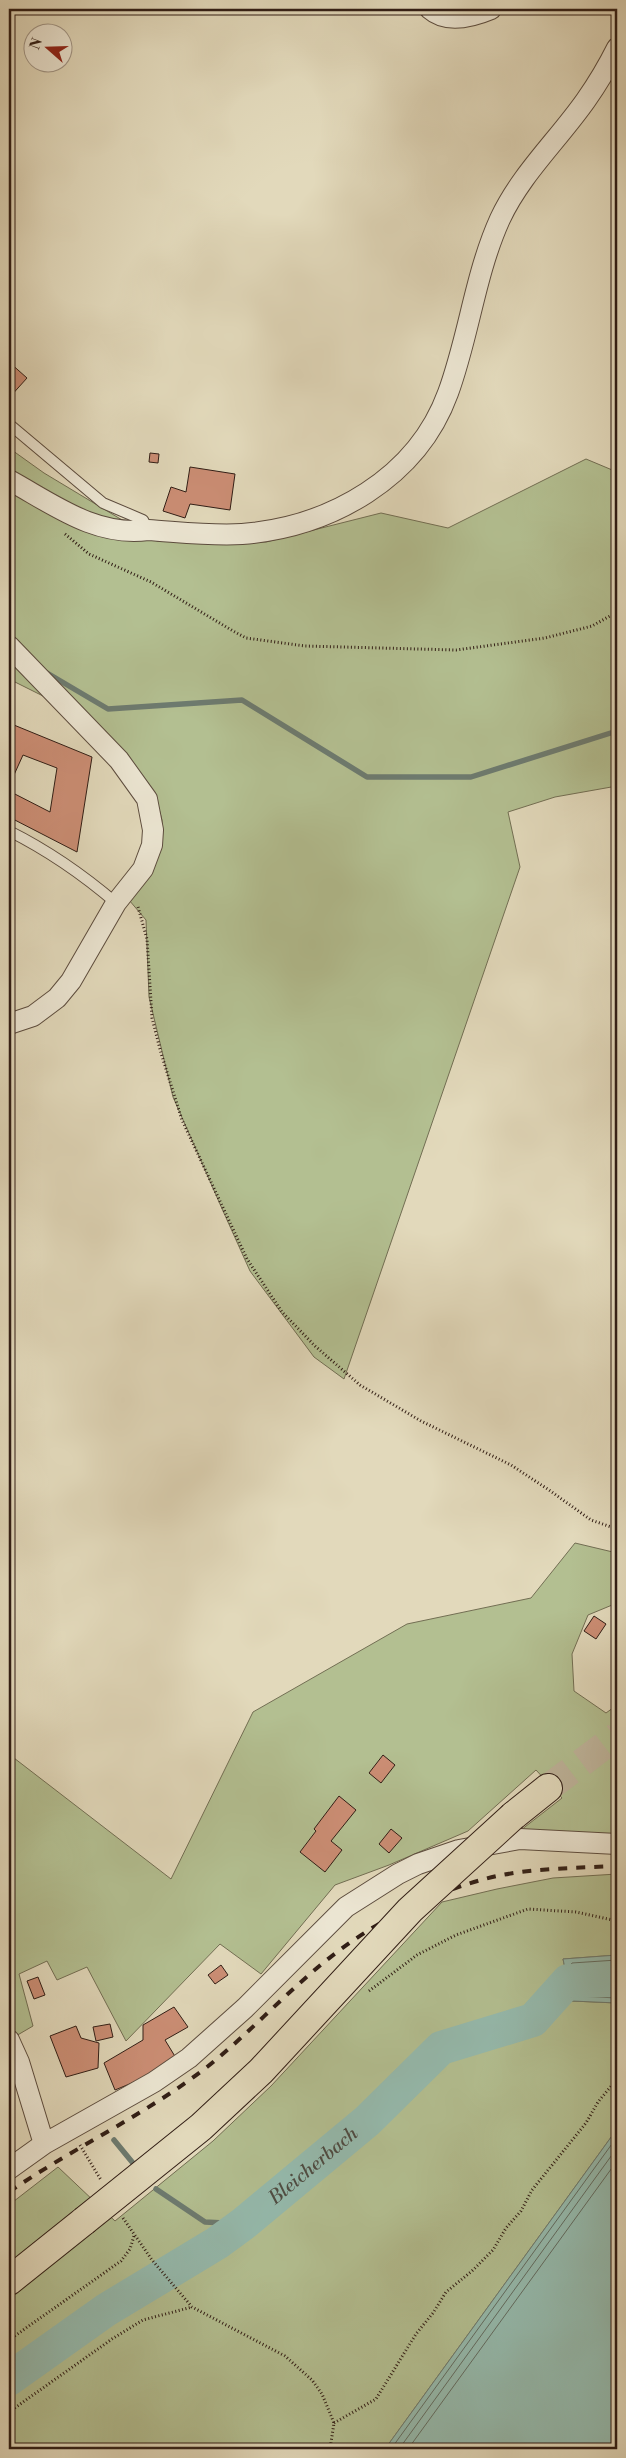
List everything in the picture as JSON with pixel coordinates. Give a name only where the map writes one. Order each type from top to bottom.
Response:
[{"type":"main road","points":[[9,2281],[201,2127],[248,2083],[329,1999],[410,1910],[513,1816],[548,1788]]},
{"type":"street","points":[[430,9],[440,16],[456,18],[480,14],[492,9]]},
{"type":"street","points":[[9,480],[64,512],[106,529],[133,532],[148,530],[240,534],[292,526],[346,505],[387,480],[404,465],[430,432],[443,407],[455,372],[490,246],[508,204],[531,169],[586,100],[617,48]]},
{"type":"street","points":[[9,646],[118,760],[146,799],[151,814],[152,845],[143,869],[121,896],[86,958],[57,998],[33,1016],[9,1024]]},
{"type":"street","points":[[9,2169],[44,2144],[154,2082],[189,2058],[245,2008],[346,1907],[398,1874],[418,1864],[458,1850],[520,1839],[617,1844]]},
{"type":"street","points":[[9,2040],[19,2062],[44,2144]]},
{"type":"lane","points":[[9,424],[103,504],[143,520],[148,530]]},
{"type":"lane","points":[[9,830],[50,852],[88,879],[121,896]]},
{"type":"path","points":[[64,512],[62,521],[65,534],[89,554],[151,582],[246,638],[262,641],[306,646],[456,650],[545,638],[592,626],[617,612]]},
{"type":"path","points":[[121,896],[140,911],[144,925],[152,1018],[182,1120],[247,1259],[282,1312],[315,1346],[360,1385],[421,1420],[511,1465],[591,1520],[617,1530]]},
{"type":"path","points":[[362,1996],[417,1955],[456,1935],[528,1909],[576,1912],[617,1921]]},
{"type":"path","points":[[334,2423],[376,2399],[416,2334],[433,2313],[446,2292],[472,2271],[493,2250],[506,2228],[521,2211],[532,2190],[586,2123],[598,2102],[617,2079]]},
{"type":"path","points":[[122,2215],[134,2236],[152,2260],[192,2307],[272,2349],[297,2366],[322,2394],[334,2423],[330,2449]]},
{"type":"path","points":[[9,2340],[121,2261],[130,2249],[134,2236]]},
{"type":"path","points":[[9,2412],[112,2339],[143,2320],[192,2307]]},
{"type":"green space","points":[[9,448],[44,473],[157,541],[266,542],[381,513],[448,528],[586,459],[617,472],[617,786],[555,797],[508,812],[520,867],[344,1379],[314,1357],[250,1271],[173,1097],[149,997],[146,920],[129,900],[162,843],[162,820],[156,797],[87,718],[9,679]]},
{"type":"green space","points":[[575,1543],[617,1553],[617,1603],[588,1615],[572,1654],[574,1691],[606,1713],[617,1705],[617,1838],[521,1830],[562,1798],[536,1770],[468,1831],[389,1865],[335,1885],[261,1974],[220,1944],[126,2041],[87,1967],[57,1980],[47,1961],[19,1974],[33,2026],[9,2040],[9,1730],[14,1758],[171,1879],[253,1712],[407,1624],[531,1598]]},
{"type":"green space","points":[[617,1874],[617,1955],[563,1959],[572,2001],[617,2003],[617,2129],[385,2449],[9,2449],[9,2205],[58,2167],[115,2221],[213,2141],[271,2086],[442,1902],[553,1878]]},
{"type":"water","points":[[617,1955],[617,2003],[572,2001],[563,1959]]},
{"type":"water","points":[[617,2129],[617,2449],[385,2449]]},
{"type":"building","points":[[9,362],[27,378],[9,398]]},
{"type":"building","points":[[150,453],[159,454],[158,463],[149,462]]},
{"type":"building","points":[[190,467],[235,474],[230,510],[190,504],[185,518],[163,511],[171,487],[186,492]]},
{"type":"building","points":[[9,723],[92,757],[77,852],[9,817],[9,791],[50,812],[57,768],[23,755],[9,786]]},
{"type":"building","points":[[594,1616],[606,1624],[596,1639],[584,1631]]},
{"type":"building","points":[[383,1755],[395,1765],[381,1783],[369,1773]]},
{"type":"building","points":[[339,1796],[356,1810],[331,1841],[342,1850],[325,1872],[300,1852],[316,1831],[314,1829]]},
{"type":"building","points":[[391,1829],[402,1838],[389,1853],[379,1844]]},
{"type":"building","points":[[221,1965],[228,1975],[215,1984],[208,1975]]},
{"type":"building","points":[[38,1977],[45,1995],[34,1999],[27,1981]]},
{"type":"building","points":[[174,2007],[188,2027],[165,2040],[176,2058],[144,2078],[115,2090],[104,2063],[143,2040],[143,2025]]},
{"type":"building","points":[[110,2024],[113,2037],[96,2041],[93,2027]]},
{"type":"building","points":[[76,2026],[81,2038],[99,2043],[98,2068],[66,2077],[50,2036]]},
{"type":"waterway","points":[[47,673],[108,709],[242,700],[367,777],[471,777],[617,731]]},
{"type":"waterway","name":"Bleicherbach","points":[[9,2379],[106,2310],[217,2243],[243,2224],[367,2121],[441,2048],[533,2020],[568,1981],[617,1980]]},
{"type":"waterway","points":[[114,2140],[137,2168]]},
{"type":"waterway","points":[[156,2189],[205,2222],[243,2224]]},
{"type":"tunnel","points":[[548,1788],[617,1736]]},
{"type":"railway","points":[[9,2192],[159,2101],[207,2067],[317,1968],[357,1938],[401,1911],[472,1882],[497,1876],[542,1870],[617,1866]]}]
